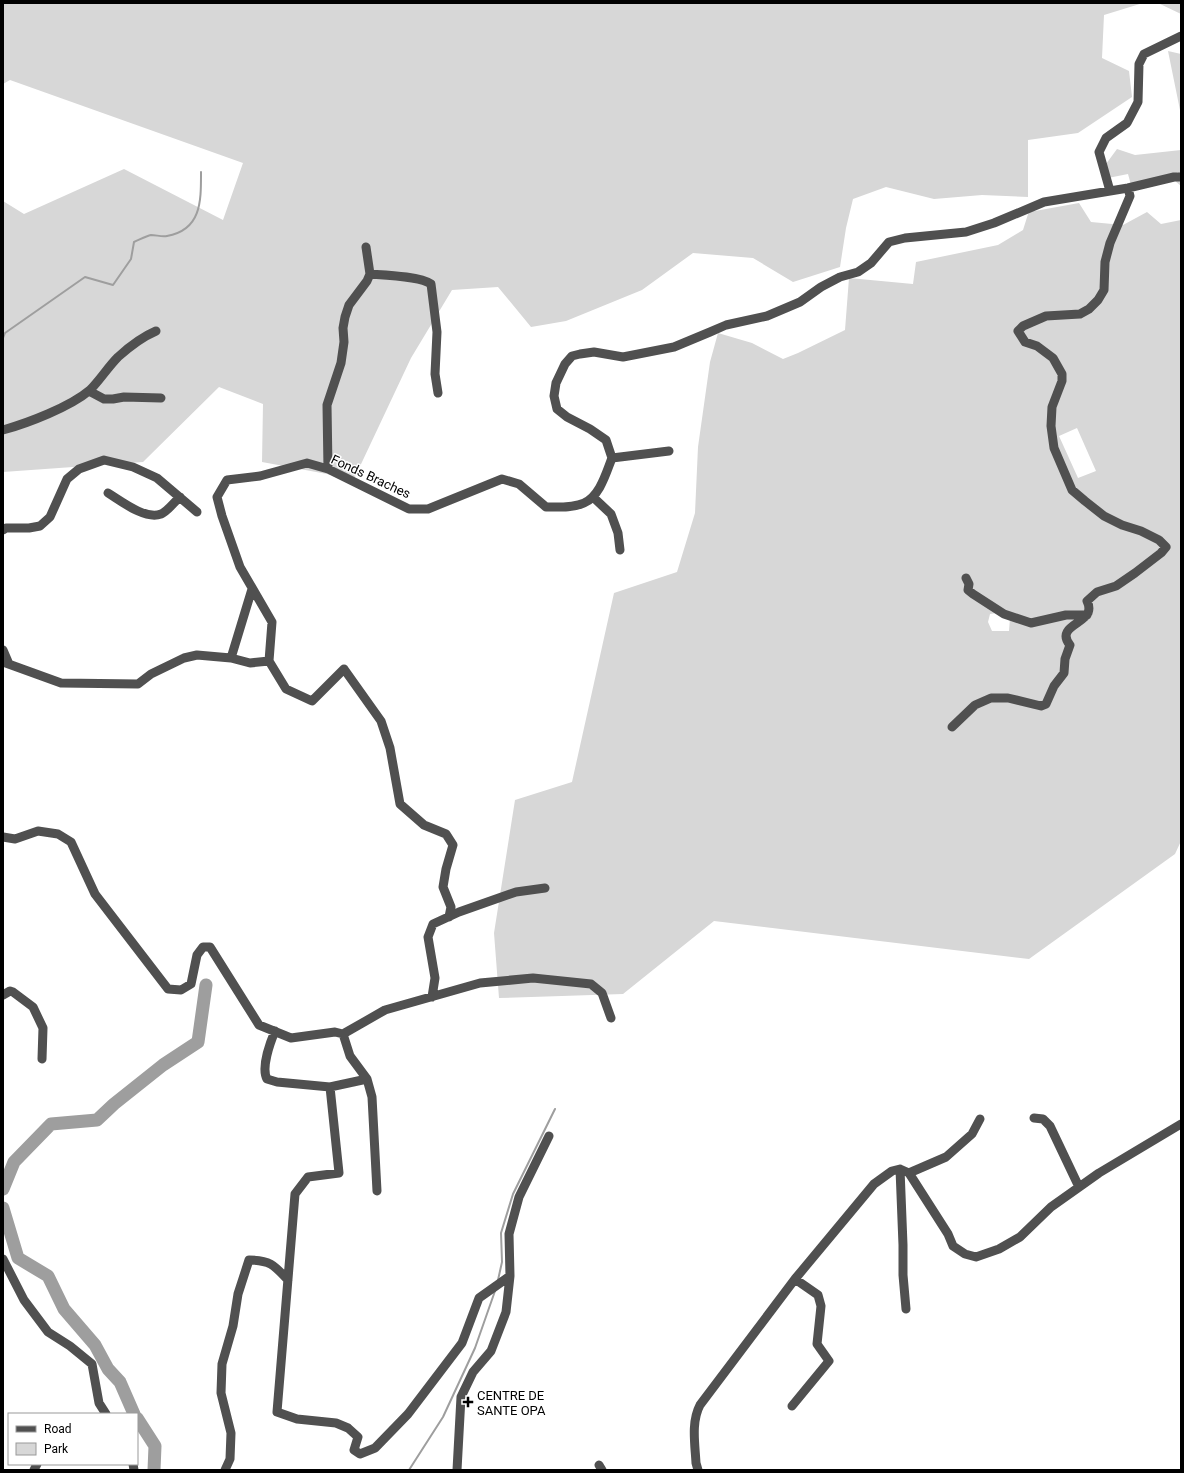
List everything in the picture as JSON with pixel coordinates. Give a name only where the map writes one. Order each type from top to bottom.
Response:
[{"type":"street","points":[[1110,192],[1099,152],[1106,138],[1127,123],[1138,102],[1139,64],[1141,58],[1144,54],[1181,36]]},
{"type":"street","points":[[620,550],[618,533],[611,514],[593,496],[601,483],[612,458],[606,440],[556,409],[554,396],[556,383],[565,364],[572,356],[594,352],[623,357],[674,347],[726,325],[767,316],[800,302],[840,277],[858,272],[871,263],[889,242],[912,237],[966,232],[994,224],[1044,202],[1110,192],[1174,177],[1181,177]]},
{"type":"street","points":[[952,727],[975,705],[991,698],[1008,698],[1041,706],[1046,704],[1054,686],[1064,673],[1065,659],[1070,645],[1067,642],[1066,634],[1071,626],[1087,615],[1089,607],[1087,600],[1097,592],[1116,586],[1150,563],[1166,547],[1159,540],[1141,531],[1122,525],[1104,516],[1072,490],[1054,448],[1051,426],[1052,407],[1062,381],[1062,374],[1053,358],[1037,346],[1025,342],[1018,331],[1022,326],[1046,316],[1080,314],[1089,309],[1098,300],[1104,290],[1106,262],[1110,243],[1130,196],[1128,188]]},
{"type":"street","points":[[328,469],[327,406],[341,363],[345,317],[350,305],[367,281],[370,274],[366,247]]},
{"type":"street","points":[[370,274],[417,279],[427,281],[431,284],[437,332],[435,374],[438,393]]},
{"type":"street","points":[[3,430],[54,411],[89,391],[118,358],[143,337],[156,331]]},
{"type":"street","points":[[89,391],[104,399],[124,397],[161,398]]},
{"type":"street","points":[[612,458],[669,451]]},
{"type":"street","points":[[3,530],[6,528],[29,528],[40,526],[50,517],[67,479],[79,469],[104,460],[133,467],[157,478],[197,512]]},
{"type":"street","name":"Fonds Braches","points":[[269,661],[272,622],[240,567],[222,516],[217,496],[227,480],[260,476],[307,463],[328,469],[409,509],[428,509],[502,479],[519,484],[546,507],[567,507],[584,503],[593,496]]},
{"type":"street","points":[[108,493],[137,511],[153,515],[162,514],[180,497]]},
{"type":"street","points":[[966,578],[969,584],[968,590],[973,594],[1004,614],[1031,623],[1066,615],[1087,615]]},
{"type":"street","points":[[230,658],[252,589]]},
{"type":"street","points":[[3,650],[6,663],[61,683],[138,684],[151,674],[184,658],[197,655],[230,658],[250,663],[269,661],[286,689],[312,701],[344,669],[381,721],[388,742],[400,804],[424,825],[446,834],[454,845],[446,870],[443,887],[451,907],[449,917]]},
{"type":"street","points":[[3,837],[15,839],[38,831],[58,834],[71,842],[95,894],[168,989],[181,990],[191,984],[197,955],[203,946],[210,947],[259,1025],[291,1038],[335,1032],[343,1034],[385,1010],[480,983],[534,978],[591,984],[602,993],[611,1018]]},
{"type":"street","points":[[432,997],[435,978],[428,937],[433,924],[460,912],[516,892],[544,888]]},
{"type":"street","points":[[3,995],[12,992],[33,1008],[43,1028],[42,1059]]},
{"type":"street","points":[[275,1031],[265,1065],[264,1071],[267,1079],[277,1082],[330,1087],[367,1079]]},
{"type":"street","points":[[343,1034],[350,1056],[367,1079],[372,1097],[377,1191]]},
{"type":"street","points":[[330,1087],[339,1173],[308,1176],[294,1194],[277,1412],[297,1419],[336,1423],[348,1428],[358,1438],[354,1450],[360,1454],[375,1448],[408,1414],[462,1343],[479,1298],[510,1276]]},
{"type":"street","points":[[1034,1118],[1043,1119],[1050,1126],[1079,1187]]},
{"type":"street","points":[[908,1173],[946,1157],[972,1134],[980,1119]]},
{"type":"street","points":[[698,1470],[696,1463],[694,1420],[700,1405],[795,1279],[874,1184],[892,1171],[900,1169],[908,1173],[948,1234],[953,1246],[965,1254],[976,1257],[999,1249],[1020,1237],[1051,1207],[1079,1187],[1099,1173],[1181,1124]]},
{"type":"street","points":[[457,1470],[461,1397],[473,1372],[491,1351],[506,1312],[510,1276],[509,1234],[519,1197],[549,1136]]},
{"type":"street","points":[[900,1169],[903,1275],[906,1309]]},
{"type":"street","points":[[3,1259],[24,1300],[48,1332],[70,1346],[92,1364],[100,1403],[105,1413]]},
{"type":"street","points":[[225,1470],[230,1459],[231,1433],[221,1393],[222,1364],[232,1326],[238,1294],[248,1260],[261,1260],[274,1265],[288,1280]]},
{"type":"street","points":[[792,1406],[829,1361],[817,1344],[821,1306],[818,1295],[795,1279]]},
{"type":"green space","points":[[3,3],[1143,3],[1104,15],[1102,58],[1129,71],[1132,97],[1078,133],[1028,140],[1028,197],[982,195],[934,199],[886,187],[853,199],[846,228],[840,267],[793,282],[753,258],[693,253],[642,290],[566,321],[531,327],[498,287],[452,290],[411,358],[354,479],[262,462],[263,404],[219,387],[143,462],[3,472],[3,201],[24,214],[124,169],[223,220],[243,163],[10,80],[3,84]]},
{"type":"green space","points":[[1158,3],[1181,3],[1181,14]]},
{"type":"green space","points":[[1168,51],[1181,54],[1181,115]]},
{"type":"green space","points":[[1117,149],[1135,155],[1181,150],[1181,186],[1175,181],[1178,172],[1174,175],[1131,185],[1128,174],[1108,178],[1106,164]]},
{"type":"green space","points":[[1079,203],[1091,222],[1123,225],[1147,212],[1161,224],[1181,220],[1181,841],[1175,854],[1029,959],[714,921],[623,994],[499,998],[494,933],[515,800],[572,782],[614,593],[677,572],[695,513],[698,447],[710,362],[718,333],[752,343],[783,359],[845,330],[849,278],[913,284],[916,262],[998,245],[1023,230],[1029,211]],"holes":[[[1077,428],[1096,471],[1078,478],[1059,436]],[[1004,612],[1010,618],[1009,631],[992,631],[988,622],[990,614]]]},
{"type":"waterway","points":[[3,338],[5,333],[85,277],[113,285],[131,259],[134,242],[151,235],[167,236],[179,233],[187,227],[197,212],[201,193],[201,172]]},
{"type":"waterway","points":[[3,1189],[14,1162],[51,1124],[97,1120],[114,1104],[163,1065],[198,1042],[206,985]]},
{"type":"waterway","points":[[498,1280],[502,1262],[501,1233],[513,1194],[555,1109]]},
{"type":"waterway","points":[[3,1208],[18,1258],[48,1276],[64,1309],[95,1345],[108,1369],[120,1382],[134,1413]]},
{"type":"waterway","points":[[409,1470],[443,1417],[475,1348],[495,1291]]},
{"type":"waterway","points":[[138,1420],[155,1446],[154,1470]]},
{"type":"place","name":"CENTRE DE SANTE OPA","points":[[468,1402]]}]
